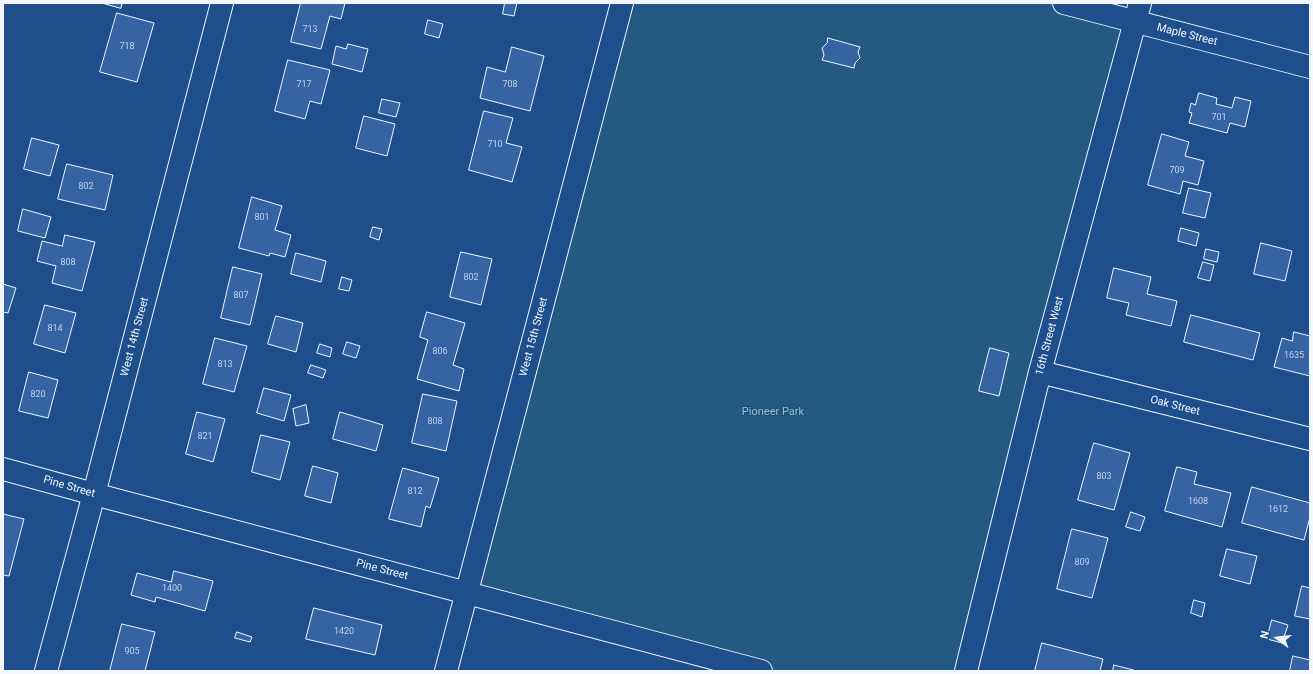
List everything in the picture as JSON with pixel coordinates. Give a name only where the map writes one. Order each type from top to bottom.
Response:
[{"type":"street","name":"West 14th Street","points":[[46,671],[94,494],[222,3]]},
{"type":"street","name":"West 15th Street","points":[[446,671],[622,3]]},
{"type":"street","name":"Maple Street","points":[[1064,3],[1137,12],[1310,67]]},
{"type":"street","name":"16th Street West","points":[[966,671],[1040,372],[1137,12]]},
{"type":"street","name":"Oak Street","points":[[1040,372],[1310,439]]},
{"type":"street","name":"Pine Street","points":[[3,469],[760,671]]},
{"type":"green space","name":"Pioneer Park","points":[[622,3],[1064,3],[1135,22],[966,671],[761,671],[467,592]]},
{"type":"building","points":[[102,3],[122,3],[121,8]]},
{"type":"building","points":[[301,3],[345,3],[341,19],[330,16],[321,49],[291,42]]},
{"type":"building","points":[[505,3],[517,3],[514,16],[503,14]]},
{"type":"building","points":[[117,13],[154,23],[137,82],[100,72]]},
{"type":"building","points":[[428,20],[443,24],[439,38],[425,34]]},
{"type":"building","points":[[828,38],[860,47],[858,52],[860,58],[855,63],[854,68],[822,60],[824,55],[822,48],[827,43]]},
{"type":"building","points":[[348,44],[368,49],[362,72],[332,64],[336,46],[346,49]]},
{"type":"building","points":[[512,47],[544,56],[530,111],[480,98],[487,67],[505,72]]},
{"type":"building","points":[[288,60],[330,70],[321,104],[310,101],[305,119],[275,111]]},
{"type":"building","points":[[1199,93],[1217,98],[1216,104],[1232,108],[1235,97],[1251,101],[1245,127],[1230,123],[1227,133],[1189,123],[1192,113],[1189,112],[1191,103],[1195,105]]},
{"type":"building","points":[[382,99],[400,103],[396,117],[379,113]]},
{"type":"building","points":[[484,111],[513,118],[506,143],[522,147],[512,182],[469,170]]},
{"type":"building","points":[[364,116],[395,124],[387,156],[356,148]]},
{"type":"building","points":[[1162,134],[1189,142],[1185,156],[1204,161],[1198,185],[1183,181],[1180,194],[1148,185]]},
{"type":"building","points":[[32,138],[59,145],[50,176],[24,169]]},
{"type":"building","points":[[67,164],[113,175],[105,210],[58,199]]},
{"type":"building","points":[[1189,188],[1211,193],[1205,218],[1183,213]]},
{"type":"building","points":[[252,197],[282,206],[275,230],[291,235],[285,257],[270,253],[269,256],[239,248]]},
{"type":"building","points":[[23,209],[51,217],[45,238],[18,231]]},
{"type":"building","points":[[373,227],[382,229],[379,240],[370,237]]},
{"type":"building","points":[[1181,228],[1199,233],[1196,246],[1178,241]]},
{"type":"building","points":[[65,235],[95,242],[82,291],[52,283],[56,266],[37,261],[42,241],[62,246]]},
{"type":"building","points":[[1261,243],[1292,251],[1285,281],[1254,274]]},
{"type":"building","points":[[1206,249],[1219,252],[1217,262],[1204,259]]},
{"type":"building","points":[[461,252],[492,259],[481,305],[450,297]]},
{"type":"building","points":[[296,253],[326,261],[321,282],[291,274]]},
{"type":"building","points":[[1203,262],[1214,265],[1210,281],[1198,278]]},
{"type":"building","points":[[233,267],[262,274],[250,325],[221,318]]},
{"type":"building","points":[[1114,268],[1151,277],[1147,294],[1177,301],[1171,326],[1126,315],[1129,303],[1107,298]]},
{"type":"building","points":[[342,277],[352,280],[349,291],[339,289]]},
{"type":"building","points":[[3,284],[16,288],[8,313],[3,312]]},
{"type":"building","points":[[45,305],[76,313],[65,353],[34,344]]},
{"type":"building","points":[[427,312],[465,323],[453,365],[464,369],[459,391],[417,379],[428,340],[420,337]]},
{"type":"building","points":[[1191,315],[1260,333],[1253,360],[1184,342]]},
{"type":"building","points":[[276,316],[303,323],[296,352],[268,344]]},
{"type":"building","points":[[1294,332],[1310,336],[1310,376],[1274,367],[1282,338],[1292,341]]},
{"type":"building","points":[[215,338],[247,346],[234,392],[203,384]]},
{"type":"building","points":[[347,342],[360,346],[356,358],[343,354]]},
{"type":"building","points":[[320,344],[332,348],[330,357],[317,353]]},
{"type":"building","points":[[990,348],[1009,353],[999,396],[979,391]]},
{"type":"building","points":[[311,365],[326,370],[323,378],[308,373]]},
{"type":"building","points":[[29,372],[58,380],[48,418],[19,411]]},
{"type":"building","points":[[264,388],[291,395],[284,421],[257,413]]},
{"type":"building","points":[[423,394],[457,401],[446,451],[412,443]]},
{"type":"building","points":[[306,405],[309,423],[296,426],[293,409]]},
{"type":"building","points":[[197,412],[225,419],[213,462],[186,454]]},
{"type":"building","points":[[340,412],[383,425],[376,451],[333,439]]},
{"type":"building","points":[[261,435],[290,442],[280,480],[252,472]]},
{"type":"building","points":[[1094,443],[1130,453],[1114,510],[1078,500]]},
{"type":"building","points":[[313,466],[338,473],[331,503],[305,496]]},
{"type":"building","points":[[1177,467],[1197,472],[1194,484],[1231,493],[1222,527],[1165,511]]},
{"type":"building","points":[[403,468],[439,478],[430,508],[426,506],[421,527],[389,519]]},
{"type":"building","points":[[1252,487],[1310,503],[1310,517],[1304,540],[1242,523]]},
{"type":"building","points":[[1131,512],[1145,517],[1140,531],[1126,527]]},
{"type":"building","points":[[3,514],[24,519],[9,576],[3,575]]},
{"type":"building","points":[[1072,529],[1108,538],[1092,598],[1057,589]]},
{"type":"building","points":[[1227,549],[1257,556],[1250,584],[1220,576]]},
{"type":"building","points":[[174,571],[213,581],[205,611],[156,597],[155,602],[131,595],[137,573],[171,582]]},
{"type":"building","points":[[1302,586],[1310,588],[1310,619],[1295,616]]},
{"type":"building","points":[[1194,600],[1205,603],[1202,617],[1191,613]]},
{"type":"building","points":[[314,608],[382,625],[375,655],[306,639]]},
{"type":"building","points":[[1272,620],[1288,625],[1282,643],[1267,639]]},
{"type":"building","points":[[122,624],[155,632],[145,671],[110,671]]},
{"type":"building","points":[[237,632],[252,637],[250,642],[235,638]]},
{"type":"building","points":[[1042,643],[1103,659],[1100,671],[1035,671]]},
{"type":"building","points":[[1293,656],[1310,660],[1310,671],[1290,671]]},
{"type":"building","points":[[1114,665],[1137,671],[1113,671]]}]
